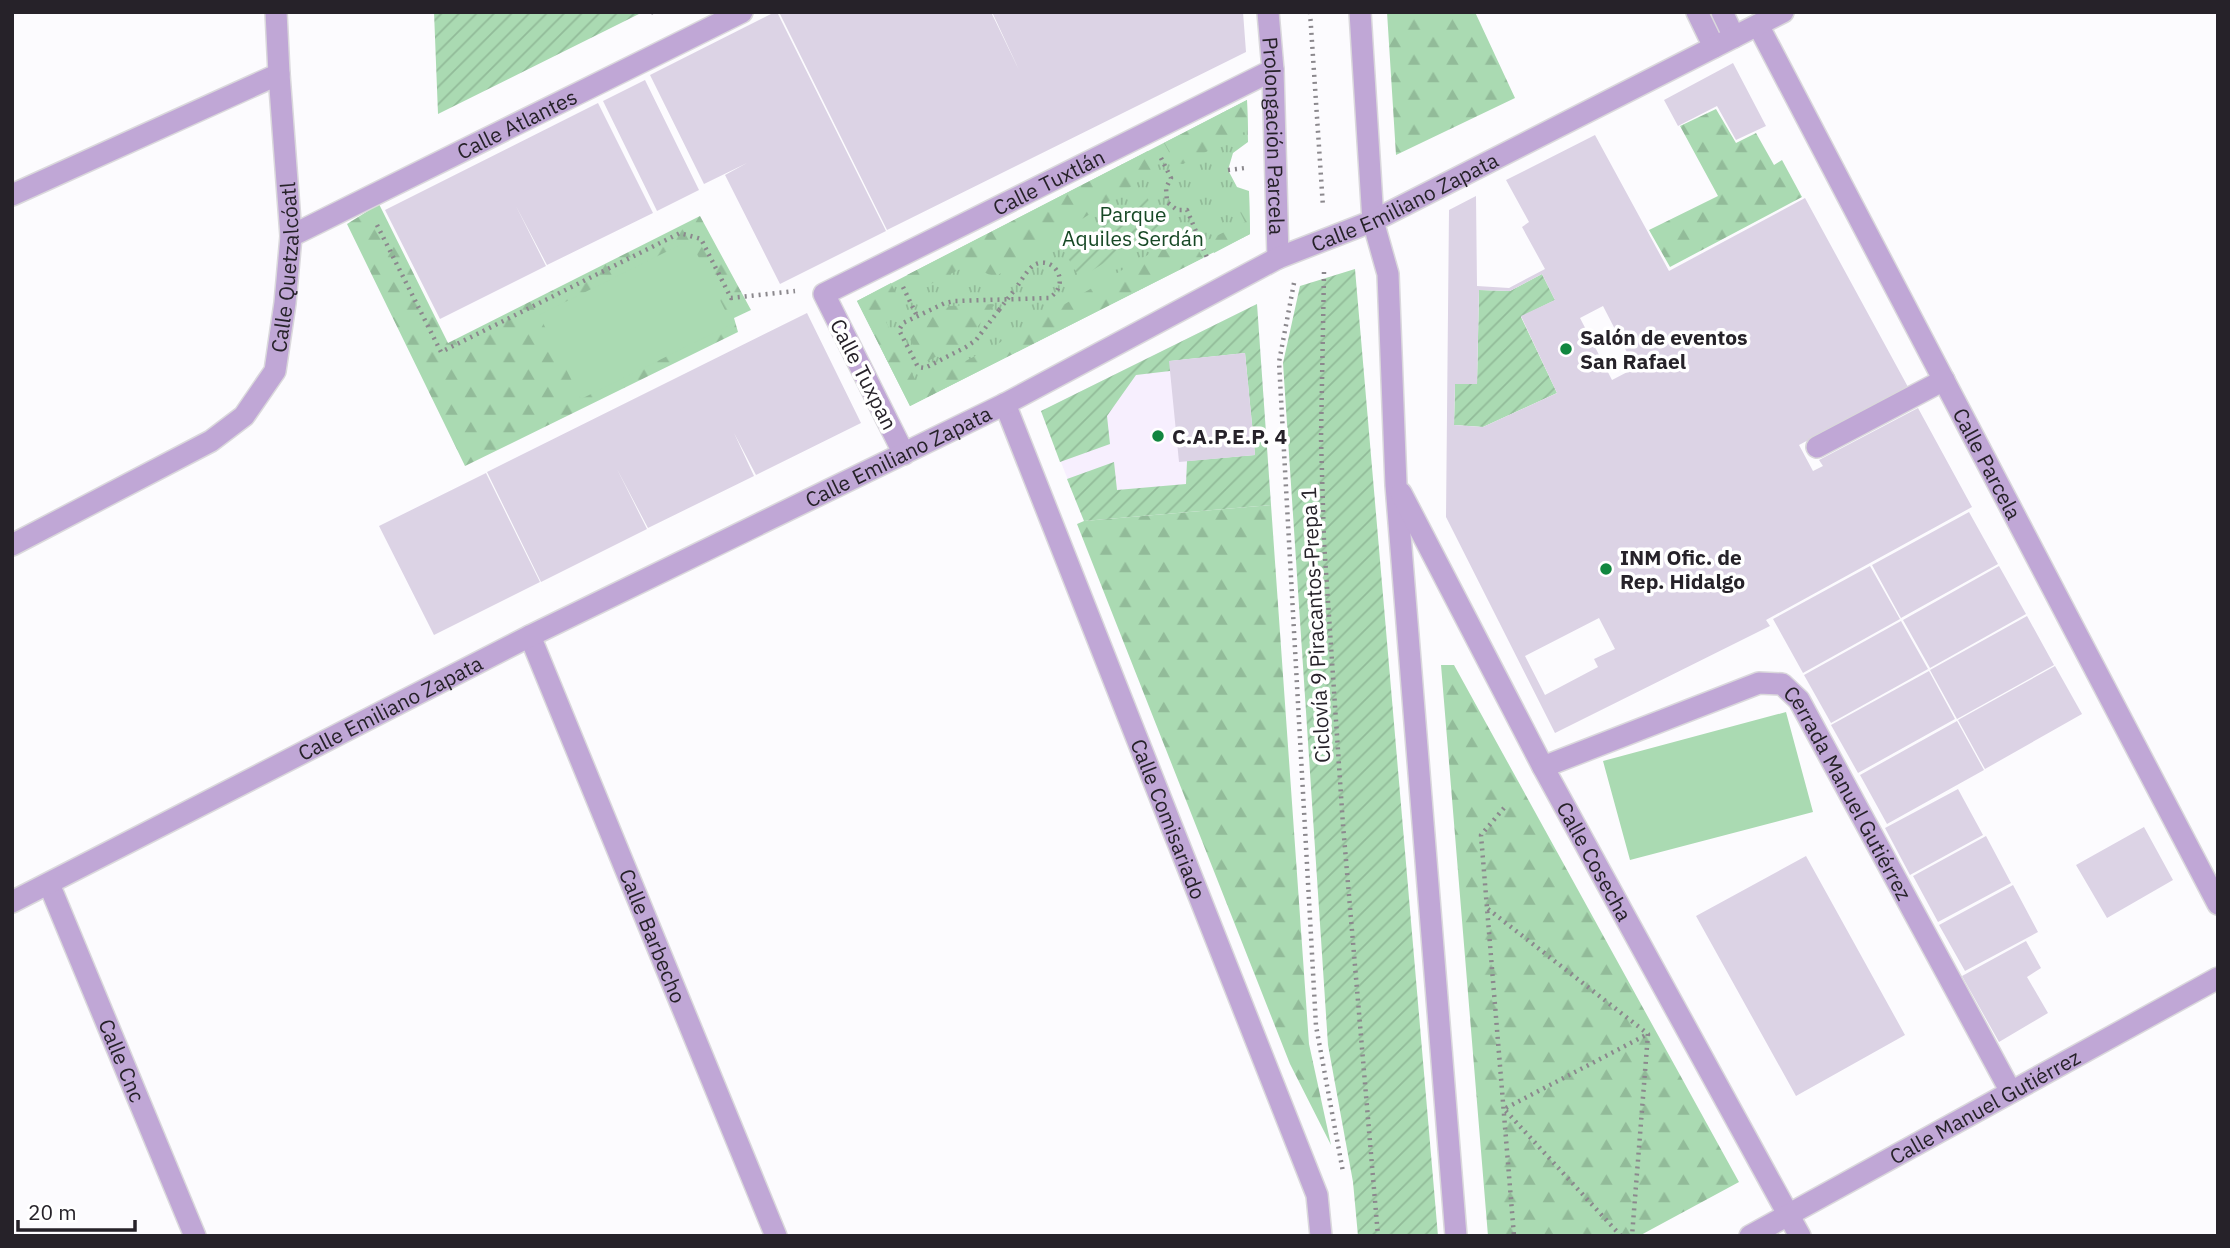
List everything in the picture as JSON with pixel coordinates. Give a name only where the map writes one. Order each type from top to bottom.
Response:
[{"type":"street","name":"Calle Quetzalcóatl","points":[[12,545],[211,441],[244,416],[275,370],[291,236],[276,12]]},
{"type":"street","name":"Calle Atlantes","points":[[291,236],[742,12]]},
{"type":"street","name":"Prolongación Parcela","points":[[1268,12],[1273,70],[1278,258]]},
{"type":"street","points":[[1360,12],[1373,221],[1388,274],[1396,485],[1456,1236]]},
{"type":"street","points":[[1697,12],[1714,47]]},
{"type":"street","points":[[1722,12],[1734,37]]},
{"type":"street","name":"Calle Emiliano Zapata","points":[[12,902],[530,636],[1005,404],[1278,258],[1373,221],[1783,12]]},
{"type":"street","name":"Calle Parcela","points":[[1758,25],[2218,904]]},
{"type":"street","name":"Calle Tuxtlán","points":[[824,294],[1273,70]]},
{"type":"street","points":[[12,195],[279,74]]},
{"type":"street","name":"Calle Tuxpan","points":[[824,294],[904,454]]},
{"type":"street","points":[[1817,447],[1944,380]]},
{"type":"street","name":"Calle Comisariado","points":[[1005,404],[1317,1195],[1321,1236]]},
{"type":"street","name":"Calle Cosecha","points":[[1396,485],[1543,767],[1800,1236]]},
{"type":"street","name":"Calle Barbecho","points":[[530,636],[776,1236]]},
{"type":"street","name":"Cerrada Manuel Gutiérrez","points":[[1543,767],[1759,683],[1782,684],[1799,700],[2011,1092]]},
{"type":"street","name":"Calle Cnc","points":[[49,884],[195,1236]]},
{"type":"street","name":"Calle Manuel Gutiérrez","points":[[1750,1236],[2218,978]]},
{"type":"path","name":"Ciclovía 9 Piracantos-Prepa 1","points":[[1310,12],[1324,240],[1321,438],[1324,542],[1345,839],[1378,1236]]},
{"type":"path","points":[[1155,147],[1171,178],[1166,188],[1167,202],[1177,210],[1187,210],[1208,255],[1208,262]]},
{"type":"path","points":[[1228,170],[1253,167]]},
{"type":"path","points":[[364,200],[441,352],[680,233],[701,239],[731,298],[797,291],[824,294]]},
{"type":"path","points":[[1301,249],[1279,362],[1316,1026],[1344,1178]]},
{"type":"path","points":[[918,316],[903,323],[899,330],[918,367],[925,368],[976,340],[999,310],[1016,288],[1031,267],[1039,263],[1049,264],[1060,278],[1060,288],[1049,298],[955,301],[918,316]]},
{"type":"path","points":[[898,279],[918,316]]},
{"type":"path","points":[[1503,808],[1481,835],[1514,1236]]},
{"type":"path","points":[[1488,909],[1648,1034]]},
{"type":"path","points":[[1504,1109],[1654,1031]]},
{"type":"path","points":[[1632,1236],[1648,1034]]},
{"type":"path","points":[[1504,1109],[1621,1236]]},
{"type":"shaded area","name":"C.A.P.E.P. 4","points":[[1257,304],[1271,505],[1084,521],[1041,411]]},
{"type":"green space","points":[[434,12],[643,12],[438,114]]},
{"type":"green space","points":[[1387,12],[1475,12],[1515,98],[1396,155]]},
{"type":"green space","name":"Parque Aquiles Serdán","points":[[1247,100],[1248,142],[1233,153],[1228,170],[1237,187],[1249,191],[1250,234],[910,406],[857,301]]},
{"type":"green space","points":[[1247,100],[1248,130],[1183,164],[1175,163],[1164,143]]},
{"type":"green space","points":[[1716,109],[1736,143],[1756,133],[1774,165],[1782,160],[1802,197],[1670,267],[1649,230],[1718,196],[1680,126]]},
{"type":"green space","points":[[1148,151],[1155,167],[1153,172],[998,275],[984,272],[976,261],[915,292],[907,275]]},
{"type":"green space","points":[[1249,191],[1250,234],[1214,253],[1208,240],[1245,222],[1234,200]]},
{"type":"green space","points":[[1146,195],[1162,227],[1080,278],[1062,248]]},
{"type":"green space","points":[[379,204],[448,343],[700,216],[751,310],[734,318],[738,332],[465,466],[347,224]]},
{"type":"green space","points":[[1183,234],[1190,235],[1203,258],[910,406],[857,301],[891,283],[899,300],[880,310],[918,385],[989,349]]},
{"type":"green space","points":[[690,240],[732,324],[581,399],[539,315]]},
{"type":"green space","points":[[1355,269],[1438,1236],[1358,1236],[1353,1182],[1328,1045],[1283,363],[1300,286]]},
{"type":"green space","points":[[1542,274],[1555,300],[1521,317],[1557,393],[1483,427],[1454,425],[1455,384],[1477,384],[1479,290],[1510,291]]},
{"type":"green space","points":[[995,304],[968,339],[928,361],[921,361],[907,333],[909,326],[950,306]]},
{"type":"green space","points":[[1257,304],[1271,505],[1084,521],[1067,479],[1114,462],[1117,490],[1186,484],[1187,461],[1255,455],[1245,353],[1170,361],[1170,371],[1136,375],[1107,416],[1110,444],[1060,462],[1041,411]]},
{"type":"green space","points":[[1271,505],[1309,1044],[1331,1145],[1290,1064],[1077,524],[1084,521]]},
{"type":"green space","points":[[1441,665],[1454,665],[1739,1182],[1639,1236],[1488,1236]]},
{"type":"green space","points":[[1786,712],[1813,812],[1630,860],[1603,761]]},
{"type":"building","points":[[775,12],[886,231],[780,284],[725,175],[747,163],[704,184],[650,75]]},
{"type":"building","points":[[779,12],[991,12],[1019,70],[992,12],[1243,12],[1246,52],[887,230]]},
{"type":"building","points":[[1733,63],[1766,126],[1736,140],[1717,106],[1678,126],[1664,100]]},
{"type":"building","points":[[645,80],[699,190],[657,211],[603,101]]},
{"type":"building","points":[[598,103],[653,213],[547,265],[516,206],[546,266],[440,319],[385,210]]},
{"type":"building","points":[[1595,135],[1669,271],[1805,198],[1908,387],[1799,445],[1813,471],[1823,466],[1819,460],[1918,408],[1972,507],[1766,620],[1770,626],[1555,733],[1446,517],[1449,210],[1476,196],[1477,286],[1509,288],[1545,269],[1522,227],[1529,222],[1506,180]],"holes":[[[1542,274],[1555,300],[1521,316],[1557,393],[1483,427],[1454,425],[1455,384],[1477,384],[1479,290],[1510,291]],[[1603,306],[1635,368],[1612,380],[1580,318]],[[1599,618],[1615,649],[1594,659],[1598,667],[1545,695],[1525,656]]]},
{"type":"building","points":[[807,313],[861,423],[756,475],[734,433],[754,476],[648,528],[617,469],[647,529],[541,582],[487,472]]},
{"type":"building","points":[[1245,353],[1255,455],[1179,462],[1169,361]]},
{"type":"building","points":[[486,473],[540,582],[434,635],[379,526]]},
{"type":"building","points":[[1969,512],[1998,564],[1901,618],[1872,565]]},
{"type":"building","points":[[1870,566],[1900,619],[1803,673],[1773,619]]},
{"type":"building","points":[[1999,566],[2026,614],[1930,668],[1903,620]]},
{"type":"building","points":[[2027,616],[2054,665],[1957,719],[1930,670]]},
{"type":"building","points":[[1901,621],[1928,669],[1831,723],[1804,675]]},
{"type":"building","points":[[2055,666],[2082,714],[1985,769],[1958,720]]},
{"type":"building","points":[[1929,671],[1955,719],[1858,773],[1831,725]]},
{"type":"building","points":[[1957,721],[1984,770],[1887,824],[1860,775]]},
{"type":"building","points":[[1958,789],[1983,835],[1910,875],[1885,828]]},
{"type":"building","points":[[2144,827],[2173,880],[2107,918],[2076,865]]},
{"type":"building","points":[[1986,836],[2011,883],[1938,922],[1913,876]]},
{"type":"building","points":[[1806,856],[1905,1035],[1796,1096],[1696,916]]},
{"type":"building","points":[[2013,885],[2038,932],[1965,971],[1939,925]]},
{"type":"building","points":[[2026,941],[2041,968],[2027,977],[2048,1013],[1999,1042],[1962,976]]},
{"type":"place","name":"Salón de eventos San Rafael","points":[[1566,349]]},
{"type":"place","name":"C.A.P.E.P. 4","points":[[1158,436]]},
{"type":"place","name":"INM Ofic. de Rep. Hidalgo","points":[[1606,569]]}]
